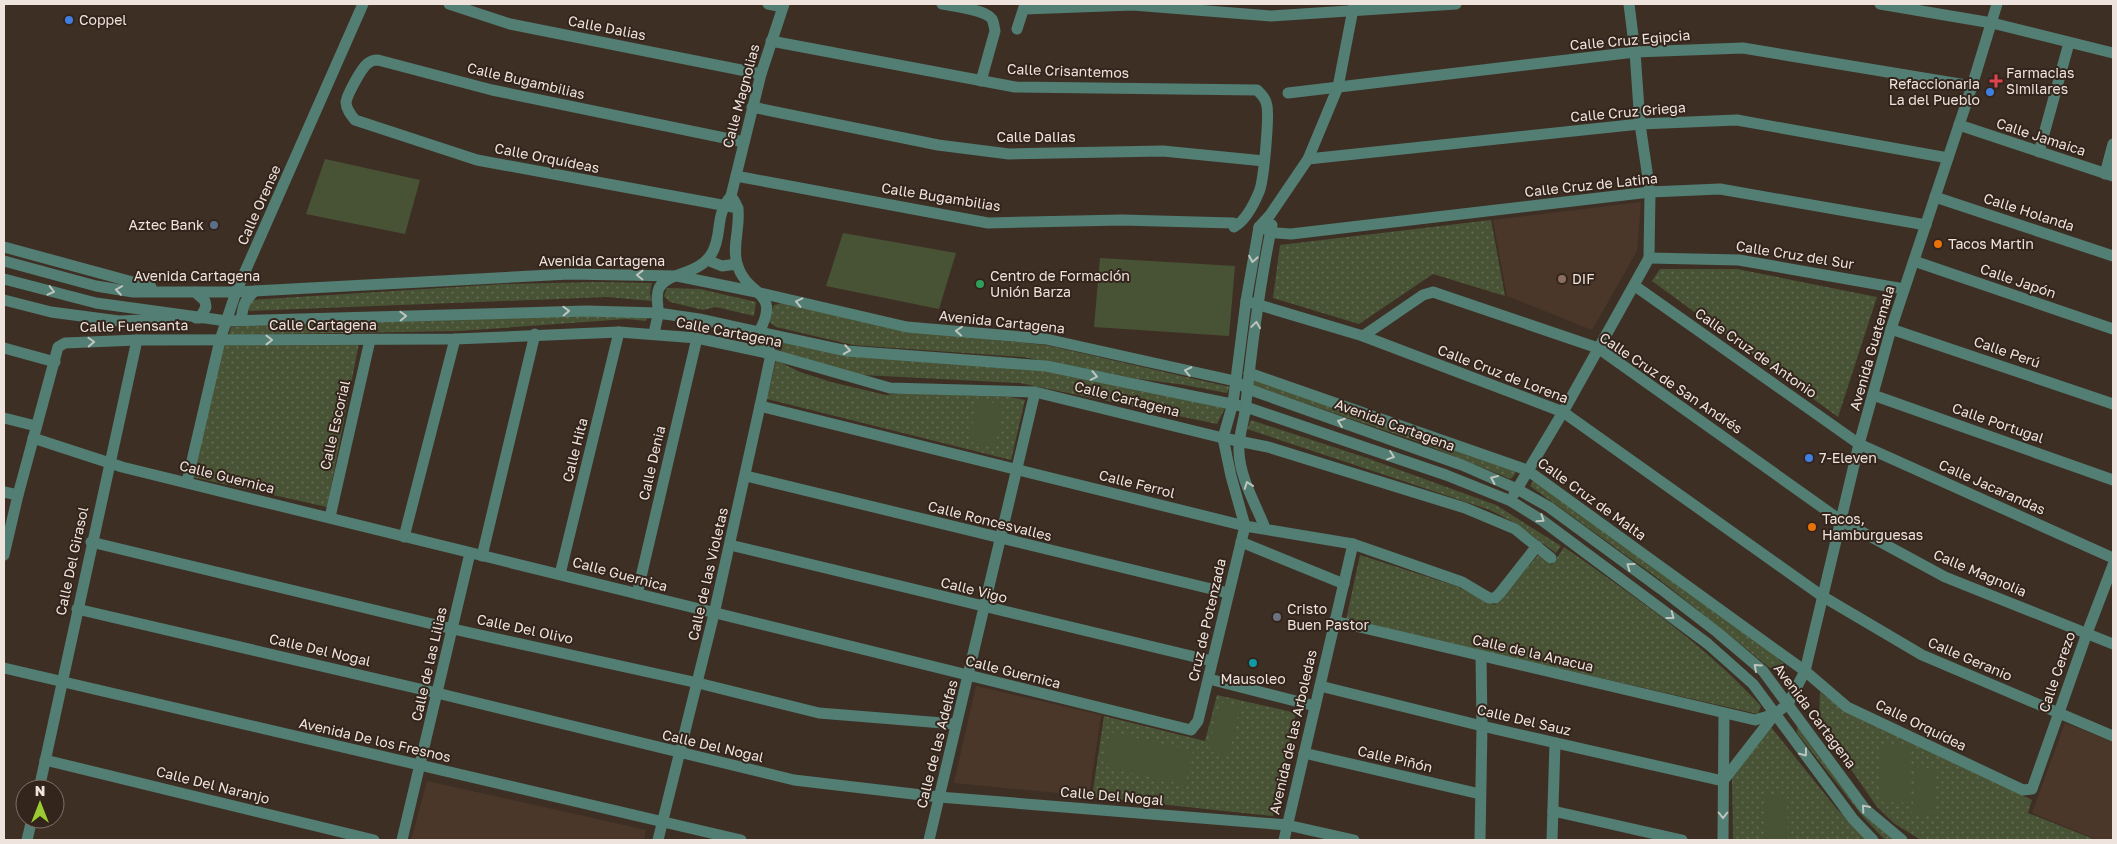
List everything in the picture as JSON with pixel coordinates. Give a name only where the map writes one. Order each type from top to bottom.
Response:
[{"type":"street","name":"Calle Orense","points":[[187,482],[220,340],[236,292],[363,4]]},
{"type":"street","name":"Calle Dalias","points":[[449,4],[510,24],[761,74]]},
{"type":"street","points":[[768,4],[783,5]]},
{"type":"street","points":[[942,4],[984,14],[991,17],[994,22],[994,31],[981,81]]},
{"type":"street","points":[[1018,30],[1024,7],[1133,5],[1271,16],[1354,8],[1456,4]]},
{"type":"street","points":[[1511,501],[1527,470],[1563,412],[1635,286],[1649,258],[1650,192],[1640,124],[1635,52],[1628,4]]},
{"type":"street","points":[[1880,4],[1992,23],[2113,53]]},
{"type":"street","name":"Avenida Guatemala","points":[[1788,704],[1805,671],[1859,444],[1892,329],[1997,4]]},
{"type":"street","name":"Calle Magnolias","points":[[708,260],[715,248],[723,206],[731,196],[752,107],[783,5]]},
{"type":"street","points":[[1245,526],[1228,466],[1223,438],[1233,403],[1246,301],[1259,227],[1270,215],[1308,159],[1338,87],[1354,8]]},
{"type":"street","name":"Calle Crisantemos","points":[[771,41],[1015,86],[1257,90],[1265,98],[1268,108],[1264,161]]},
{"type":"street","points":[[2039,152],[2069,43]]},
{"type":"street","name":"Calle Cruz Egipcia","points":[[1288,94],[1635,52],[1743,48],[1972,86]]},
{"type":"street","name":"Calle Bugambilias","points":[[355,120],[349,112],[346,103],[349,94],[366,64],[378,60],[492,90],[744,142]]},
{"type":"street","name":"Calle Dalias","points":[[752,107],[938,145],[1009,154],[1162,150],[1264,161]]},
{"type":"street","name":"Calle Orquídeas","points":[[355,120],[478,160],[738,208]]},
{"type":"street","name":"Calle Cruz Griega","points":[[1308,159],[1640,124],[1737,120],[1948,158]]},
{"type":"street","name":"Calle Jamaica","points":[[1959,125],[2109,175]]},
{"type":"street","points":[[2109,175],[2113,144]]},
{"type":"street","name":"Calle Bugambilias","points":[[736,176],[988,222],[1122,220],[1233,223],[1234,227],[1242,221],[1260,192],[1264,161]]},
{"type":"street","name":"Calle Cruz de Latina","points":[[1259,227],[1270,231],[1291,234],[1650,192],[1720,189],[1926,225]]},
{"type":"street","points":[[731,196],[738,208],[735,247],[737,264],[744,278],[765,299],[767,304],[767,316],[759,332]]},
{"type":"street","name":"Calle Holanda","points":[[1935,197],[2113,256]]},
{"type":"street","points":[[1265,528],[1246,483],[1239,455],[1239,440],[1246,407],[1249,373],[1272,224],[1270,215]]},
{"type":"street","points":[[4,247],[168,292]]},
{"type":"street","name":"Calle Cruz del Sur","points":[[1649,258],[1739,260],[1904,289]]},
{"type":"street","points":[[654,334],[658,313],[657,300],[659,288],[668,280],[695,269],[708,260],[722,266],[737,264]]},
{"type":"street","name":"Avenida Cartagena","points":[[4,261],[96,286],[133,292],[236,292],[569,274],[677,276],[907,327],[1046,339],[1235,381],[1248,389],[1462,465],[1517,489],[1548,507],[1717,632],[1763,671],[1865,809],[1902,840]]},
{"type":"street","name":"Calle Japón","points":[[1914,262],[2113,329]]},
{"type":"street","points":[[4,279],[96,303],[226,321],[587,311],[658,313],[699,318],[847,351],[1046,366],[1233,403],[1446,475],[1511,501],[1543,521],[1708,644],[1752,684],[1853,818],[1873,840]]},
{"type":"street","name":"Calle Cruz de Antonio","points":[[1635,286],[1859,444]]},
{"type":"street","points":[[241,320],[242,305],[255,291]]},
{"type":"street","points":[[195,292],[205,301],[206,307],[200,318]]},
{"type":"street","name":"Calle Cruz de San Andrés","points":[[1363,336],[1423,295],[1433,292],[1598,348],[1840,520]]},
{"type":"street","points":[[4,300],[51,312],[119,321],[200,318]]},
{"type":"street","name":"Calle Cruz de Lorena","points":[[1246,301],[1363,336],[1563,412],[1822,596]]},
{"type":"street","name":"Calle Perú","points":[[1892,329],[2113,404]]},
{"type":"street","name":"Calle Cartagena","points":[[220,340],[455,339],[535,334],[619,332],[697,338],[771,354],[890,388],[1035,392],[1223,438]]},
{"type":"street","name":"Calle Hita","points":[[560,574],[619,332]]},
{"type":"street","points":[[759,332],[771,354]]},
{"type":"street","points":[[482,556],[535,334]]},
{"type":"street","name":"Calle Denia","points":[[637,594],[697,338]]},
{"type":"street","points":[[404,537],[455,339]]},
{"type":"street","name":"Calle Fuensanta","points":[[4,555],[18,495],[58,347],[65,343],[137,340],[220,340]]},
{"type":"street","name":"Calle Del Girasol","points":[[40,779],[91,542],[137,340]]},
{"type":"street","name":"Calle Escorial","points":[[330,517],[370,340]]},
{"type":"street","points":[[4,348],[55,362]]},
{"type":"street","name":"Calle de las Violetas","points":[[658,840],[678,753],[698,683],[746,476],[771,354]]},
{"type":"street","points":[[1235,381],[1249,373]]},
{"type":"street","name":"Calle Cruz de Malta","points":[[1249,373],[1527,470],[1805,671]]},
{"type":"street","name":"Calle de las Adelfas","points":[[929,840],[1035,392]]},
{"type":"street","name":"Calle Portugal","points":[[1873,395],[2113,480]]},
{"type":"street","name":"Calle Ferrol","points":[[760,406],[1245,526],[1353,544],[1462,582],[1489,598],[1495,598],[1500,593],[1536,546]]},
{"type":"street","points":[[4,418],[36,426]]},
{"type":"street","name":"Calle Guernica","points":[[33,438],[110,463],[1187,730],[1194,728],[1198,721]]},
{"type":"street","points":[[1223,438],[1268,447],[1466,508],[1515,529],[1551,558]]},
{"type":"street","name":"Calle Jacarandas","points":[[1859,444],[2113,558]]},
{"type":"street","name":"Calle Roncesvalles","points":[[746,476],[1228,593]]},
{"type":"street","points":[[4,492],[18,495]]},
{"type":"street","name":"Calle Magnolia","points":[[1840,520],[1945,577],[2113,644]]},
{"type":"street","name":"Cruz de Potenzada","points":[[1198,721],[1245,526]]},
{"type":"street","name":"Calle Del Olivo","points":[[91,542],[453,629],[698,683],[819,713],[955,724]]},
{"type":"street","points":[[1241,542],[1344,584]]},
{"type":"street","name":"Avenida de las Arboledas","points":[[1284,840],[1353,544]]},
{"type":"street","name":"Calle Vigo","points":[[730,545],[1212,662]]},
{"type":"street","name":"Calle de las Lilias","points":[[402,840],[470,553]]},
{"type":"street","name":"Calle Cerezo","points":[[2032,789],[2113,565]]},
{"type":"street","name":"Calle Geranio","points":[[1822,596],[1922,655],[2113,736]]},
{"type":"street","name":"Calle Del Nogal","points":[[78,609],[437,693],[794,780],[939,796],[1287,825],[1354,840]]},
{"type":"street","name":"Calle de la Anacua","points":[[1334,621],[1755,720],[1775,714]]},
{"type":"street","points":[[1480,840],[1481,657]]},
{"type":"street","name":"Avenida De los Fresnos","points":[[4,668],[741,840]]},
{"type":"street","name":"Calle Orquídea","points":[[1805,671],[1847,707],[2015,787],[2023,790],[2032,789]]},
{"type":"street","points":[[1209,679],[1315,706]]},
{"type":"street","name":"Calle Del Sauz","points":[[1320,686],[1482,726],[1723,781]]},
{"type":"street","points":[[1723,781],[1775,714],[1788,704]]},
{"type":"street","points":[[1722,840],[1724,713]]},
{"type":"street","points":[[1552,840],[1555,743]]},
{"type":"street","name":"Calle Piñón","points":[[1304,753],[1480,794]]},
{"type":"street","name":"Calle Del Naranjo","points":[[45,760],[374,840]]},
{"type":"street","points":[[1553,811],[1682,840]]},
{"type":"shaded area","name":"DIF","points":[[1641,202],[1637,251],[1592,330],[1507,296],[1493,220]]},
{"type":"shaded area","points":[[976,686],[1101,715],[1089,796],[954,783]]},
{"type":"shaded area","points":[[2065,723],[2113,742],[2113,840],[2098,840],[2032,813]]},
{"type":"shaded area","points":[[427,781],[646,830],[644,840],[411,840]]},
{"type":"green space","points":[[325,159],[420,180],[405,234],[306,214]]},
{"type":"green space","points":[[1491,220],[1505,296],[1433,274],[1359,324],[1273,298],[1280,245]]},
{"type":"green space","points":[[843,233],[956,253],[939,309],[826,286]]},
{"type":"green space","points":[[1100,258],[1235,266],[1229,336],[1094,327]]},
{"type":"green space","points":[[1660,269],[1737,269],[1877,297],[1838,417],[1652,281]]},
{"type":"green space","points":[[652,283],[650,293],[652,301],[607,297],[250,311],[246,306],[252,300],[504,284]]},
{"type":"green space","points":[[667,288],[700,289],[756,302],[754,316],[716,307],[703,310],[670,302],[664,296]]},
{"type":"green space","points":[[782,303],[897,330],[1046,345],[1230,387],[1227,393],[1139,379],[1023,357],[853,345],[776,327],[768,321],[774,305]]},
{"type":"green space","points":[[649,314],[646,321],[626,319],[460,331],[229,335],[231,327],[316,321]]},
{"type":"green space","points":[[783,340],[1044,370],[1225,408],[1217,424],[1020,383],[863,375],[809,364],[781,351]]},
{"type":"green space","points":[[222,342],[359,343],[327,507],[192,477]]},
{"type":"green space","points":[[776,360],[800,372],[831,382],[886,395],[902,393],[1010,397],[1025,400],[1011,460],[767,399]]},
{"type":"green space","points":[[1253,378],[1505,465],[1516,473],[1511,479],[1419,442],[1252,385]]},
{"type":"green space","points":[[977,399],[1003,405],[995,449],[969,441]]},
{"type":"green space","points":[[1251,420],[1364,457],[1496,505],[1561,546],[1556,553],[1515,523],[1490,510],[1247,429]]},
{"type":"green space","points":[[1535,478],[1770,651],[1787,667],[1784,670],[1770,668],[1659,579],[1530,486]]},
{"type":"green space","points":[[1564,547],[1667,621],[1715,661],[1761,706],[1758,714],[1346,620],[1360,555],[1456,586],[1495,605],[1539,554],[1552,565]]},
{"type":"green space","points":[[1820,692],[1844,711],[2032,800],[2028,813],[2096,840],[1921,840],[1895,824],[1877,807],[1819,723]]},
{"type":"green space","points":[[1217,695],[1296,713],[1273,816],[1092,797],[1104,716],[1205,741]]},
{"type":"green space","points":[[1220,702],[1240,707],[1229,756],[1208,751]]},
{"type":"green space","points":[[1798,725],[1898,840],[1886,840],[1864,818],[1797,733]]},
{"type":"green space","points":[[1771,727],[1836,808],[1870,840],[1733,840],[1732,776]]},
{"type":"green space","points":[[1110,732],[1193,751],[1185,785],[1103,766]]},
{"type":"green space","points":[[1879,744],[1909,744],[1909,803],[1879,801]]},
{"type":"green space","points":[[1916,767],[1937,769],[1933,816],[1912,814]]},
{"type":"green space","points":[[1764,796],[1787,796],[1788,840],[1765,840]]},
{"type":"place","name":"Coppel","points":[[69,20]]},
{"type":"place","name":"Farmacias Similares","points":[[1996,81]]},
{"type":"place","name":"Refaccionaria La del Pueblo","points":[[1990,92]]},
{"type":"place","name":"Aztec Bank","points":[[214,225]]},
{"type":"place","name":"Tacos Martin","points":[[1938,244]]},
{"type":"place","name":"DIF","points":[[1562,279]]},
{"type":"place","name":"Centro de Formación Unión Barza","points":[[980,284]]},
{"type":"place","name":"7-Eleven","points":[[1809,458]]},
{"type":"place","name":"Tacos, Hamburguesas","points":[[1812,527]]},
{"type":"place","name":"Cristo Buen Pastor","points":[[1277,617]]},
{"type":"place","name":"Mausoleo","points":[[1253,663]]}]
